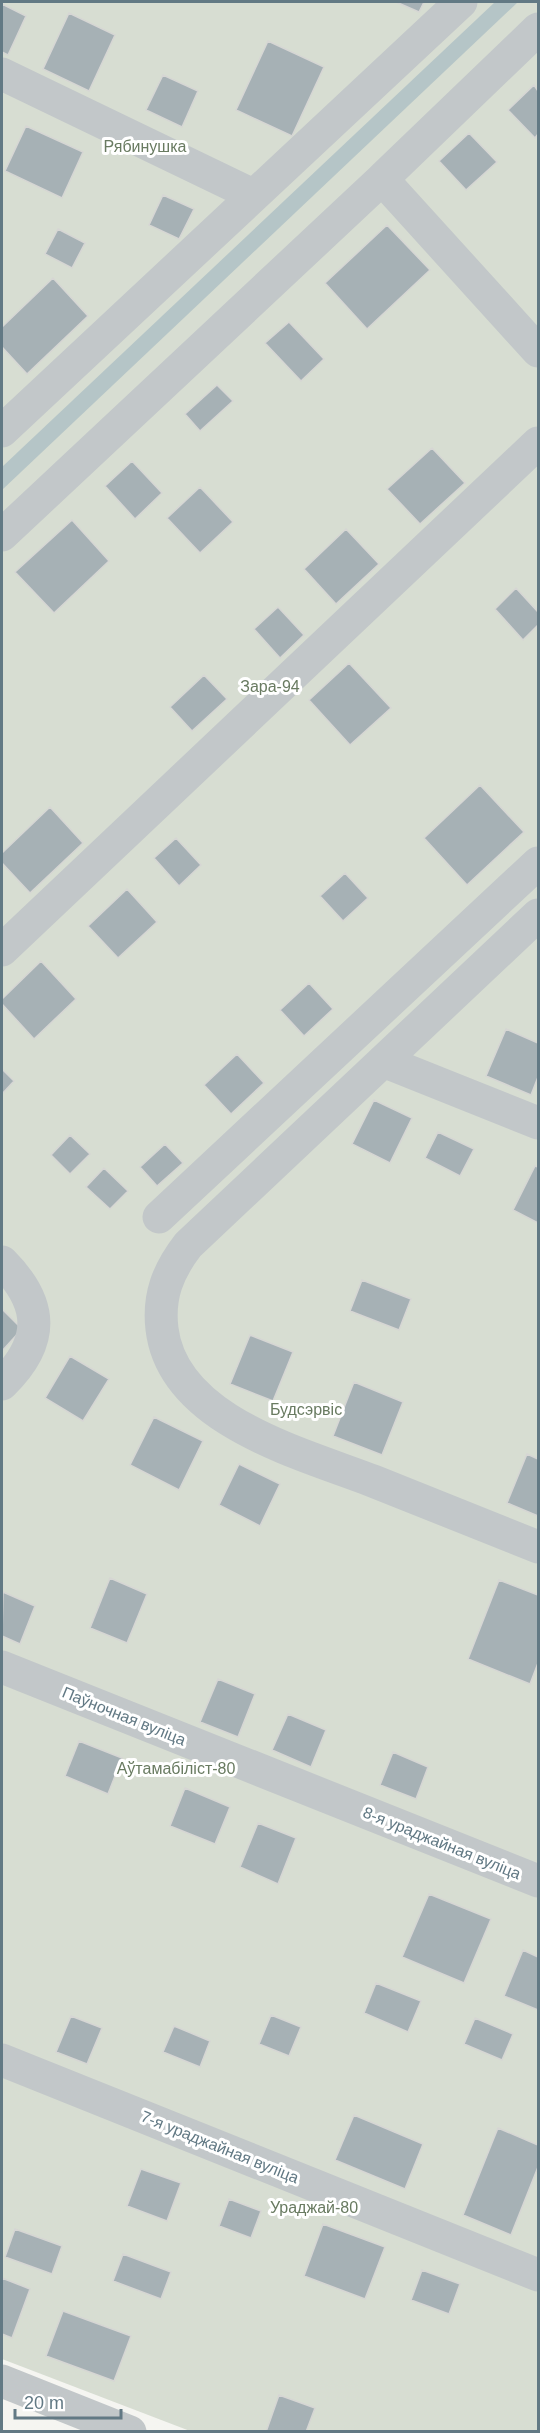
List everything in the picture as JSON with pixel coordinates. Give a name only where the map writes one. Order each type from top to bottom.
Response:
[{"type":"lane","points":[[2,431],[461,2]]},
{"type":"lane","points":[[2,535],[382,179],[538,28]]},
{"type":"lane","points":[[2,74],[253,195]]},
{"type":"lane","points":[[382,179],[538,351]]},
{"type":"lane","points":[[2,950],[538,443]]},
{"type":"lane","points":[[159,1217],[538,863]]},
{"type":"lane","points":[[538,915],[188,1245],[174,1262],[164,1286],[160,1311],[164,1340],[177,1370],[194,1394],[216,1412],[242,1427],[538,1546]]},
{"type":"lane","points":[[383,1061],[538,1123]]},
{"type":"lane","points":[[2,1262],[22,1286],[31,1302],[35,1320],[33,1339],[25,1357],[2,1384]]},
{"type":"lane","name":"Паўночная вуліца","points":[[2,1667],[346,1805]]},
{"type":"lane","name":"8-я ураджайная вуліца","points":[[346,1805],[538,1881]]},
{"type":"lane","name":"7-я ураджайная вуліца","points":[[2,2060],[538,2275]]},
{"type":"lane","points":[[2,2381],[130,2432]]},
{"type":"green space","points":[[2,2],[538,2],[538,2431],[190,2431],[2,2359]]},
{"type":"shaded area","points":[[495,2],[518,2],[2,490],[2,467]]},
{"type":"building","points":[[396,2],[424,2],[419,12]]},
{"type":"building","points":[[2,4],[26,16],[8,55],[2,52]]},
{"type":"building","points":[[69,13],[115,35],[89,91],[43,69]]},
{"type":"building","points":[[268,41],[324,67],[292,136],[236,110]]},
{"type":"building","points":[[163,75],[198,91],[182,127],[146,110]]},
{"type":"building","points":[[534,85],[538,91],[538,134],[535,138],[508,110]]},
{"type":"building","points":[[26,126],[83,152],[62,198],[5,171]]},
{"type":"building","points":[[469,133],[497,162],[466,190],[439,161]]},
{"type":"building","points":[[163,195],[194,209],[179,239],[149,225]]},
{"type":"building","points":[[387,225],[430,270],[367,329],[325,283]]},
{"type":"building","points":[[58,229],[85,243],[72,268],[45,254]]},
{"type":"building","points":[[53,278],[88,316],[27,374],[2,347],[2,327]]},
{"type":"building","points":[[289,322],[324,359],[301,381],[265,343]]},
{"type":"building","points":[[217,385],[233,401],[200,431],[185,414]]},
{"type":"building","points":[[432,448],[465,483],[420,524],[387,489]]},
{"type":"building","points":[[132,461],[162,493],[135,519],[105,486]]},
{"type":"building","points":[[200,487],[233,522],[200,553],[167,518]]},
{"type":"building","points":[[72,520],[109,561],[54,613],[15,572]]},
{"type":"building","points":[[346,529],[379,564],[336,604],[304,569]]},
{"type":"building","points":[[516,588],[538,612],[538,625],[523,640],[495,609]]},
{"type":"building","points":[[278,607],[304,635],[280,658],[254,629]]},
{"type":"building","points":[[349,663],[391,708],[350,745],[309,700]]},
{"type":"building","points":[[204,675],[227,699],[192,731],[170,707]]},
{"type":"building","points":[[480,785],[524,832],[467,885],[424,838]]},
{"type":"building","points":[[50,807],[83,843],[30,893],[2,863],[2,853]]},
{"type":"building","points":[[176,838],[201,865],[179,886],[154,858]]},
{"type":"building","points":[[345,873],[368,898],[343,921],[320,896]]},
{"type":"building","points":[[127,889],[157,922],[118,958],[88,926]]},
{"type":"building","points":[[41,961],[76,999],[34,1039],[2,1004],[2,999]]},
{"type":"building","points":[[309,983],[333,1009],[304,1036],[280,1010]]},
{"type":"building","points":[[506,1029],[538,1043],[538,1077],[531,1095],[486,1076]]},
{"type":"building","points":[[237,1054],[264,1083],[231,1114],[204,1085]]},
{"type":"building","points":[[2,1069],[14,1081],[2,1094]]},
{"type":"building","points":[[374,1100],[412,1118],[390,1163],[352,1144]]},
{"type":"building","points":[[438,1132],[474,1149],[460,1176],[425,1158]]},
{"type":"building","points":[[70,1135],[90,1154],[70,1174],[51,1155]]},
{"type":"building","points":[[165,1144],[183,1163],[157,1186],[140,1167]]},
{"type":"building","points":[[535,1166],[538,1167],[538,1223],[513,1210]]},
{"type":"building","points":[[104,1168],[128,1191],[110,1209],[86,1187]]},
{"type":"building","points":[[362,1280],[411,1299],[399,1330],[350,1311]]},
{"type":"building","points":[[2,1309],[22,1329],[2,1351]]},
{"type":"building","points":[[250,1335],[293,1352],[273,1401],[230,1384]]},
{"type":"building","points":[[70,1356],[109,1379],[83,1421],[45,1398]]},
{"type":"building","points":[[354,1382],[403,1402],[382,1455],[333,1436]]},
{"type":"building","points":[[154,1417],[203,1441],[179,1490],[130,1465]]},
{"type":"building","points":[[527,1454],[538,1459],[538,1516],[507,1503]]},
{"type":"building","points":[[239,1464],[280,1484],[260,1526],[219,1505]]},
{"type":"building","points":[[110,1578],[147,1594],[127,1643],[90,1628]]},
{"type":"building","points":[[499,1580],[538,1595],[538,1663],[530,1684],[468,1659]]},
{"type":"building","points":[[3,1592],[35,1606],[20,1644],[2,1636]]},
{"type":"building","points":[[218,1679],[255,1694],[238,1737],[200,1722]]},
{"type":"building","points":[[288,1714],[326,1730],[311,1767],[272,1750]]},
{"type":"building","points":[[79,1741],[122,1758],[108,1794],[65,1776]]},
{"type":"building","points":[[393,1752],[428,1767],[416,1799],[380,1785]]},
{"type":"building","points":[[185,1788],[230,1807],[215,1844],[170,1826]]},
{"type":"building","points":[[258,1823],[296,1838],[278,1884],[240,1867]]},
{"type":"building","points":[[429,1894],[491,1919],[464,1983],[402,1957]]},
{"type":"building","points":[[523,1950],[538,1957],[538,2010],[504,1996]]},
{"type":"building","points":[[376,1983],[421,2001],[408,2032],[364,2013]]},
{"type":"building","points":[[271,2015],[301,2027],[289,2056],[259,2044]]},
{"type":"building","points":[[71,2016],[102,2028],[87,2064],[56,2052]]},
{"type":"building","points":[[475,2018],[513,2034],[502,2060],[464,2044]]},
{"type":"building","points":[[174,2026],[210,2041],[200,2067],[163,2052]]},
{"type":"building","points":[[354,2115],[423,2144],[405,2189],[335,2160]]},
{"type":"building","points":[[498,2128],[538,2145],[538,2167],[511,2235],[463,2215]]},
{"type":"building","points":[[141,2169],[181,2183],[167,2221],[127,2206]]},
{"type":"building","points":[[229,2199],[261,2211],[251,2238],[219,2226]]},
{"type":"building","points":[[323,2224],[385,2247],[365,2299],[304,2276]]},
{"type":"building","points":[[15,2229],[62,2246],[52,2274],[5,2257]]},
{"type":"building","points":[[123,2254],[171,2272],[161,2299],[113,2281]]},
{"type":"building","points":[[422,2270],[460,2284],[449,2314],[411,2300]]},
{"type":"building","points":[[2,2278],[30,2289],[12,2338],[2,2334]]},
{"type":"building","points":[[63,2311],[131,2336],[114,2381],[46,2356]]},
{"type":"building","points":[[279,2395],[315,2408],[306,2432],[266,2432]]},
{"type":"park label","name":"Рябинушка","points":[[145,146]]},
{"type":"park label","name":"Зара-94","points":[[270,686]]},
{"type":"park label","name":"Будсэрвіс","points":[[306,1409]]},
{"type":"park label","name":"Аўтамабіліст-80","points":[[176,1768]]},
{"type":"park label","name":"Ураджай-80","points":[[314,2207]]}]
